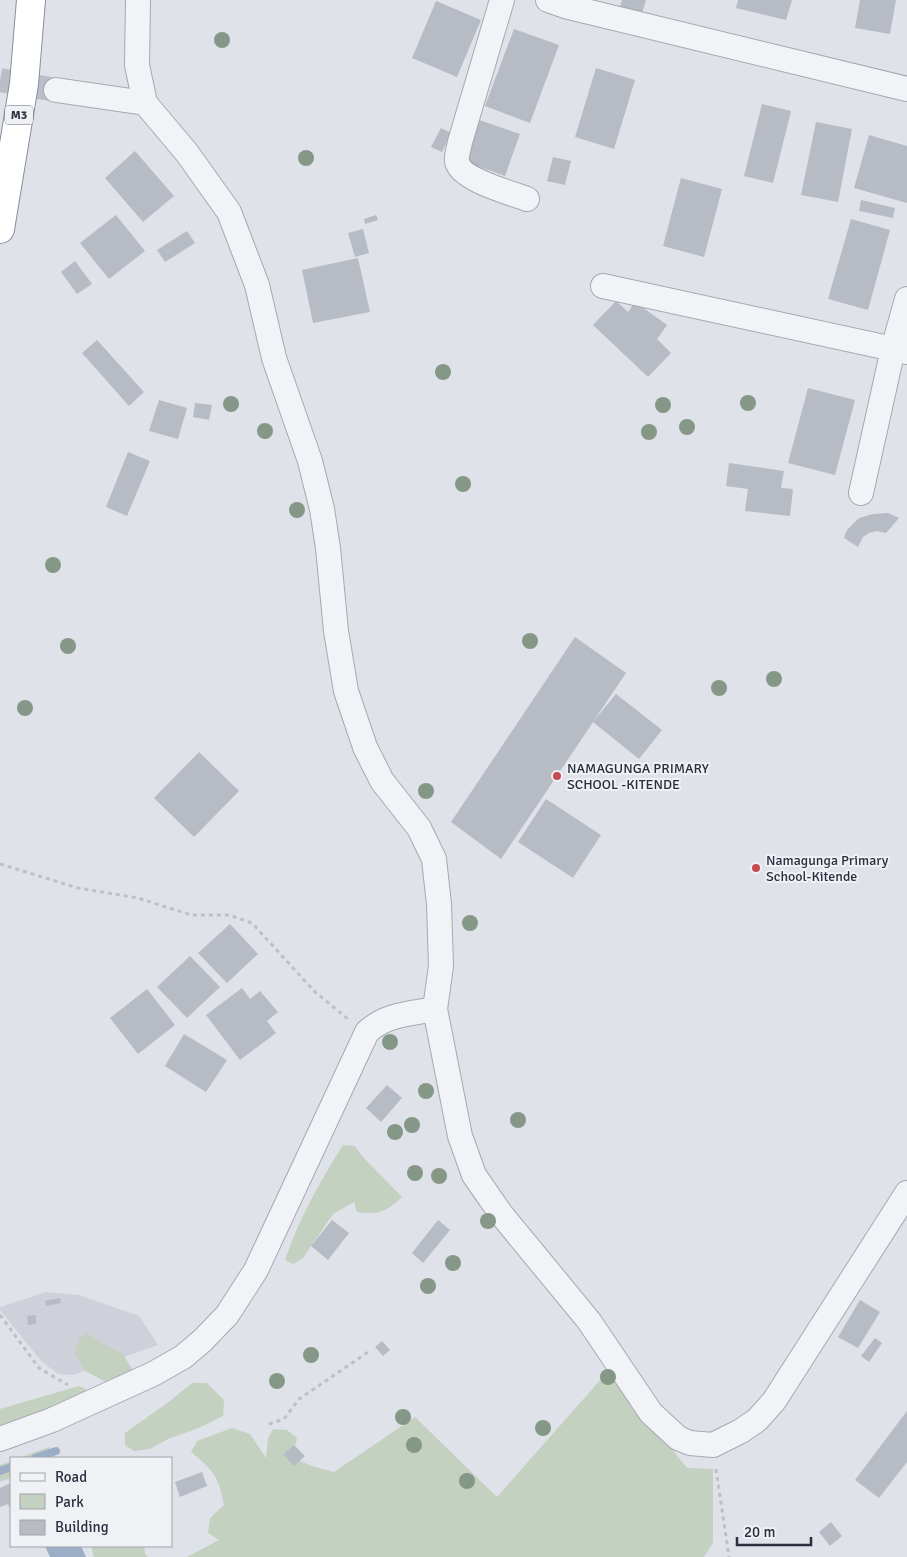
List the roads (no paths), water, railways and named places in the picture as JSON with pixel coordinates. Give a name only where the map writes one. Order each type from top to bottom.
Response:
[{"type":"highway","name":"M3","points":[[0,229],[24,84],[31,0]]},
{"type":"street","points":[[138,0],[138,65],[145,103],[192,160],[229,212],[257,285],[274,358],[310,461],[322,508],[336,632],[350,704],[371,762],[382,781],[419,828],[434,859],[439,904],[442,966],[435,1009],[460,1136],[474,1175],[501,1214],[589,1320],[651,1413],[678,1438],[690,1443],[712,1445],[741,1431],[757,1420],[774,1401],[907,1193]]},
{"type":"street","points":[[502,0],[460,142],[457,162],[469,177],[527,199]]},
{"type":"street","points":[[548,0],[565,6],[907,89]]},
{"type":"street","points":[[56,90],[145,103]]},
{"type":"street","points":[[603,286],[900,351]]},
{"type":"street","points":[[861,493],[900,351],[907,299]]},
{"type":"street","points":[[0,1439],[52,1420],[153,1374],[183,1357],[204,1340],[227,1315],[256,1270],[367,1032],[377,1022],[435,1009]]},
{"type":"water","points":[[45,1547],[81,1547],[86,1557],[50,1557]]},
{"type":"waterway","points":[[38,1457],[56,1451]]},
{"type":"waterway","points":[[0,1471],[10,1467]]},
{"type":"tunnel","points":[[0,80],[56,90]]},
{"type":"place","name":"NAMAGUNGA PRIMARY SCHOOL -KITENDE","points":[[557,776]]},
{"type":"place","name":"Namagunga Primary School-Kitende","points":[[756,868]]}]
